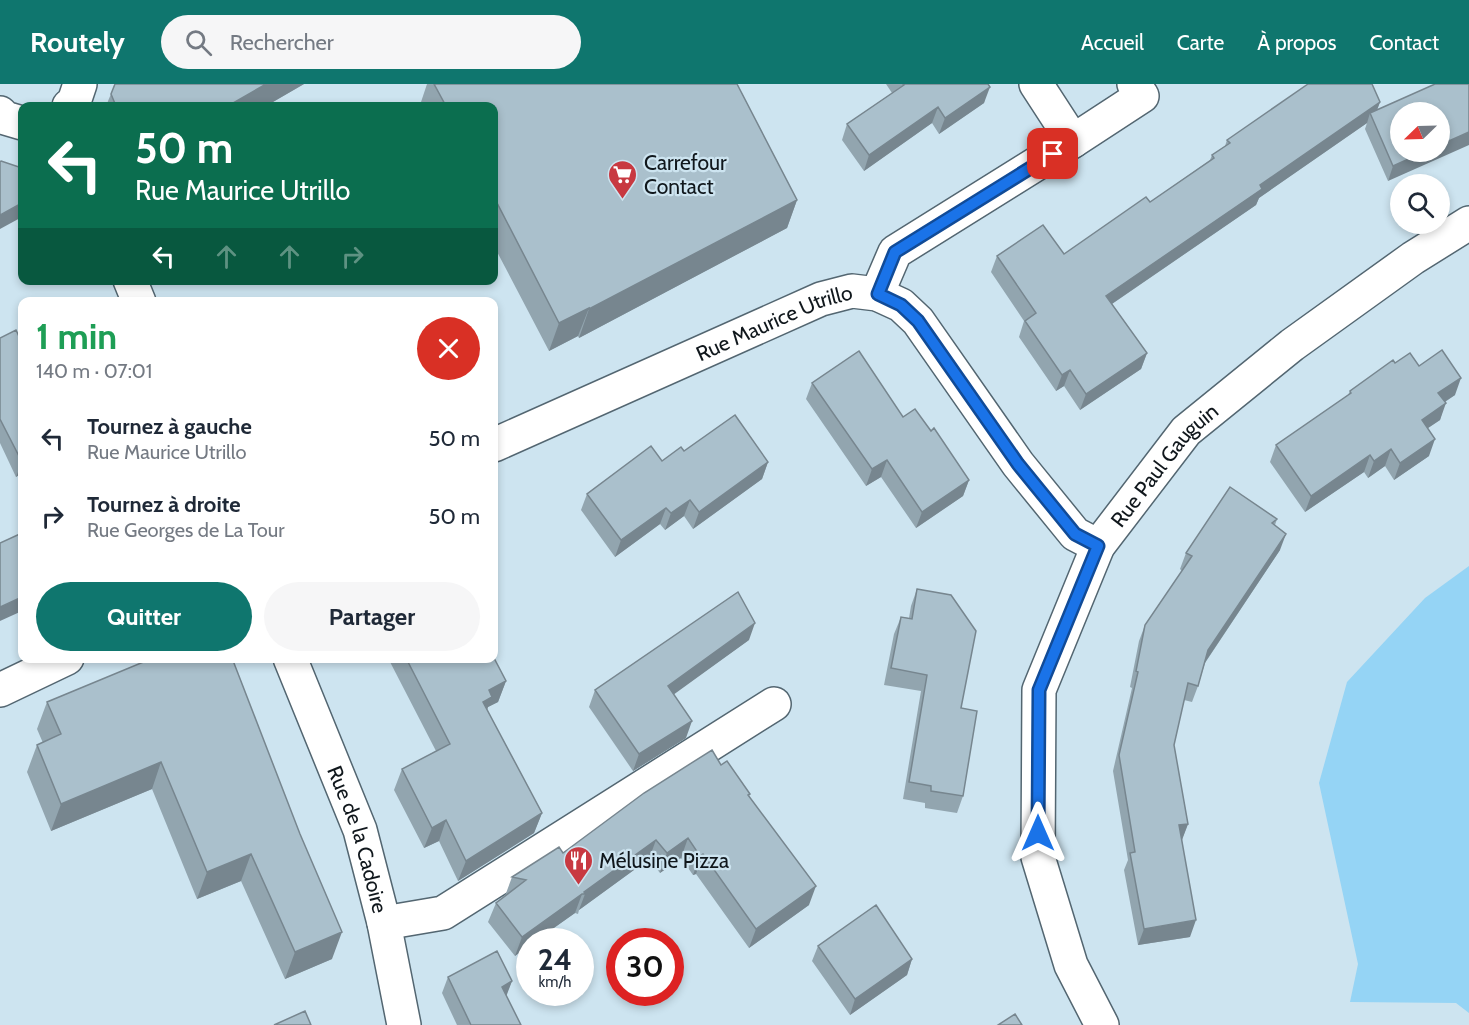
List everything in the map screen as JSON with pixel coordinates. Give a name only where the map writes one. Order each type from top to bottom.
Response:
[{"type":"street","points":[[74,102],[80,84]]},
{"type":"street","points":[[1036,84],[1073,141]]},
{"type":"street","points":[[878,294],[895,252],[1142,96],[1134,84]]},
{"type":"street","points":[[0,113],[5,118],[18,122]]},
{"type":"street","name":"Rue Paul Gauguin","points":[[1102,1025],[1071,965],[1038,857],[1039,690],[1098,546],[1186,431],[1292,345],[1413,258],[1469,223]]},
{"type":"street","name":"Rue Maurice Utrillo","points":[[498,443],[821,299],[852,291],[878,294],[901,305],[918,321],[1018,464],[1075,534],[1098,546]]},
{"type":"street","points":[[0,690],[57,663]]},
{"type":"street","name":"Rue de la Cadoire","points":[[292,663],[360,830],[384,923],[404,1025]]},
{"type":"street","points":[[384,923],[443,913],[774,704]]},
{"type":"shaded area","points":[[1469,566],[1469,1013],[1456,1003],[1350,1002],[1358,964],[1319,783],[1347,682],[1425,598]]},
{"type":"building","points":[[115,84],[266,84],[235,102],[114,102],[111,94]]},
{"type":"building","points":[[434,84],[737,84],[797,200],[559,323],[498,205],[498,102],[444,102]]},
{"type":"building","points":[[903,84],[988,84],[990,87],[945,118],[938,107],[869,155],[847,124]]},
{"type":"building","points":[[1308,84],[1372,84],[1380,102],[1260,185],[1262,189],[1106,296],[1147,353],[1086,394],[1070,370],[1062,375],[1025,321],[1036,313],[997,256],[1043,225],[1064,254],[1146,197],[1150,202],[1214,158],[1212,155],[1230,143],[1227,140]]},
{"type":"building","points":[[1435,84],[1469,84],[1469,132],[1450,141],[1450,102],[1395,102]]},
{"type":"building","points":[[1390,104],[1390,159],[1370,113]]},
{"type":"building","points":[[0,162],[18,167],[18,205],[0,215]]},
{"type":"building","points":[[16,330],[18,334],[18,454],[0,419],[0,338]]},
{"type":"building","points":[[1442,350],[1461,378],[1438,393],[1446,403],[1422,420],[1435,439],[1400,463],[1391,449],[1374,461],[1370,455],[1311,496],[1276,445],[1351,393],[1350,391],[1393,360],[1395,363],[1410,353],[1419,366]]},
{"type":"building","points":[[859,351],[903,417],[915,409],[931,431],[934,428],[969,480],[922,512],[887,460],[872,469],[812,383]]},
{"type":"building","points":[[735,415],[768,462],[699,512],[690,500],[671,513],[666,508],[621,540],[587,494],[651,446],[662,461],[681,447],[684,451]]},
{"type":"building","points":[[1230,487],[1277,519],[1272,523],[1286,534],[1208,650],[1198,686],[1188,683],[1174,745],[1188,824],[1179,825],[1196,920],[1144,929],[1130,853],[1135,852],[1119,755],[1138,672],[1136,671],[1145,625],[1192,556],[1186,553]]},
{"type":"building","points":[[18,535],[18,599],[0,607],[0,543]]},
{"type":"building","points":[[917,589],[951,595],[976,631],[961,708],[977,711],[963,796],[931,791],[931,786],[909,782],[927,675],[891,668],[901,617],[912,619]]},
{"type":"building","points":[[738,592],[755,623],[668,686],[692,721],[639,754],[595,690]]},
{"type":"building","points":[[141,663],[234,663],[300,834],[342,932],[295,952],[251,854],[207,872],[161,762],[61,804],[37,745],[61,734],[47,702]]},
{"type":"building","points":[[409,663],[497,663],[506,681],[489,690],[492,697],[483,702],[542,813],[466,861],[446,820],[432,828],[402,769],[450,744]]},
{"type":"building","points":[[712,750],[721,765],[727,761],[750,794],[748,795],[816,886],[756,929],[703,854],[700,856],[688,838],[667,853],[656,840],[584,892],[585,894],[535,928],[516,929],[496,903],[526,880],[512,877],[559,847],[563,853],[644,793]]},
{"type":"building","points":[[876,905],[912,959],[855,999],[818,946]]},
{"type":"building","points":[[497,951],[512,981],[502,987],[521,1025],[471,1025],[448,977]]},
{"type":"building","points":[[305,1011],[311,1025],[274,1025]]},
{"type":"building","points":[[1015,1014],[1022,1025],[998,1025]]},
{"type":"place","name":"Carrefour Contact","points":[[623,200]]},
{"type":"place","name":"Mélusine Pizza","points":[[578,886]]},
{"type":"route","points":[[1038,833],[1039,690],[1098,546],[1075,534],[1018,464],[918,321],[901,305],[878,294],[895,252],[1053,154]]}]
